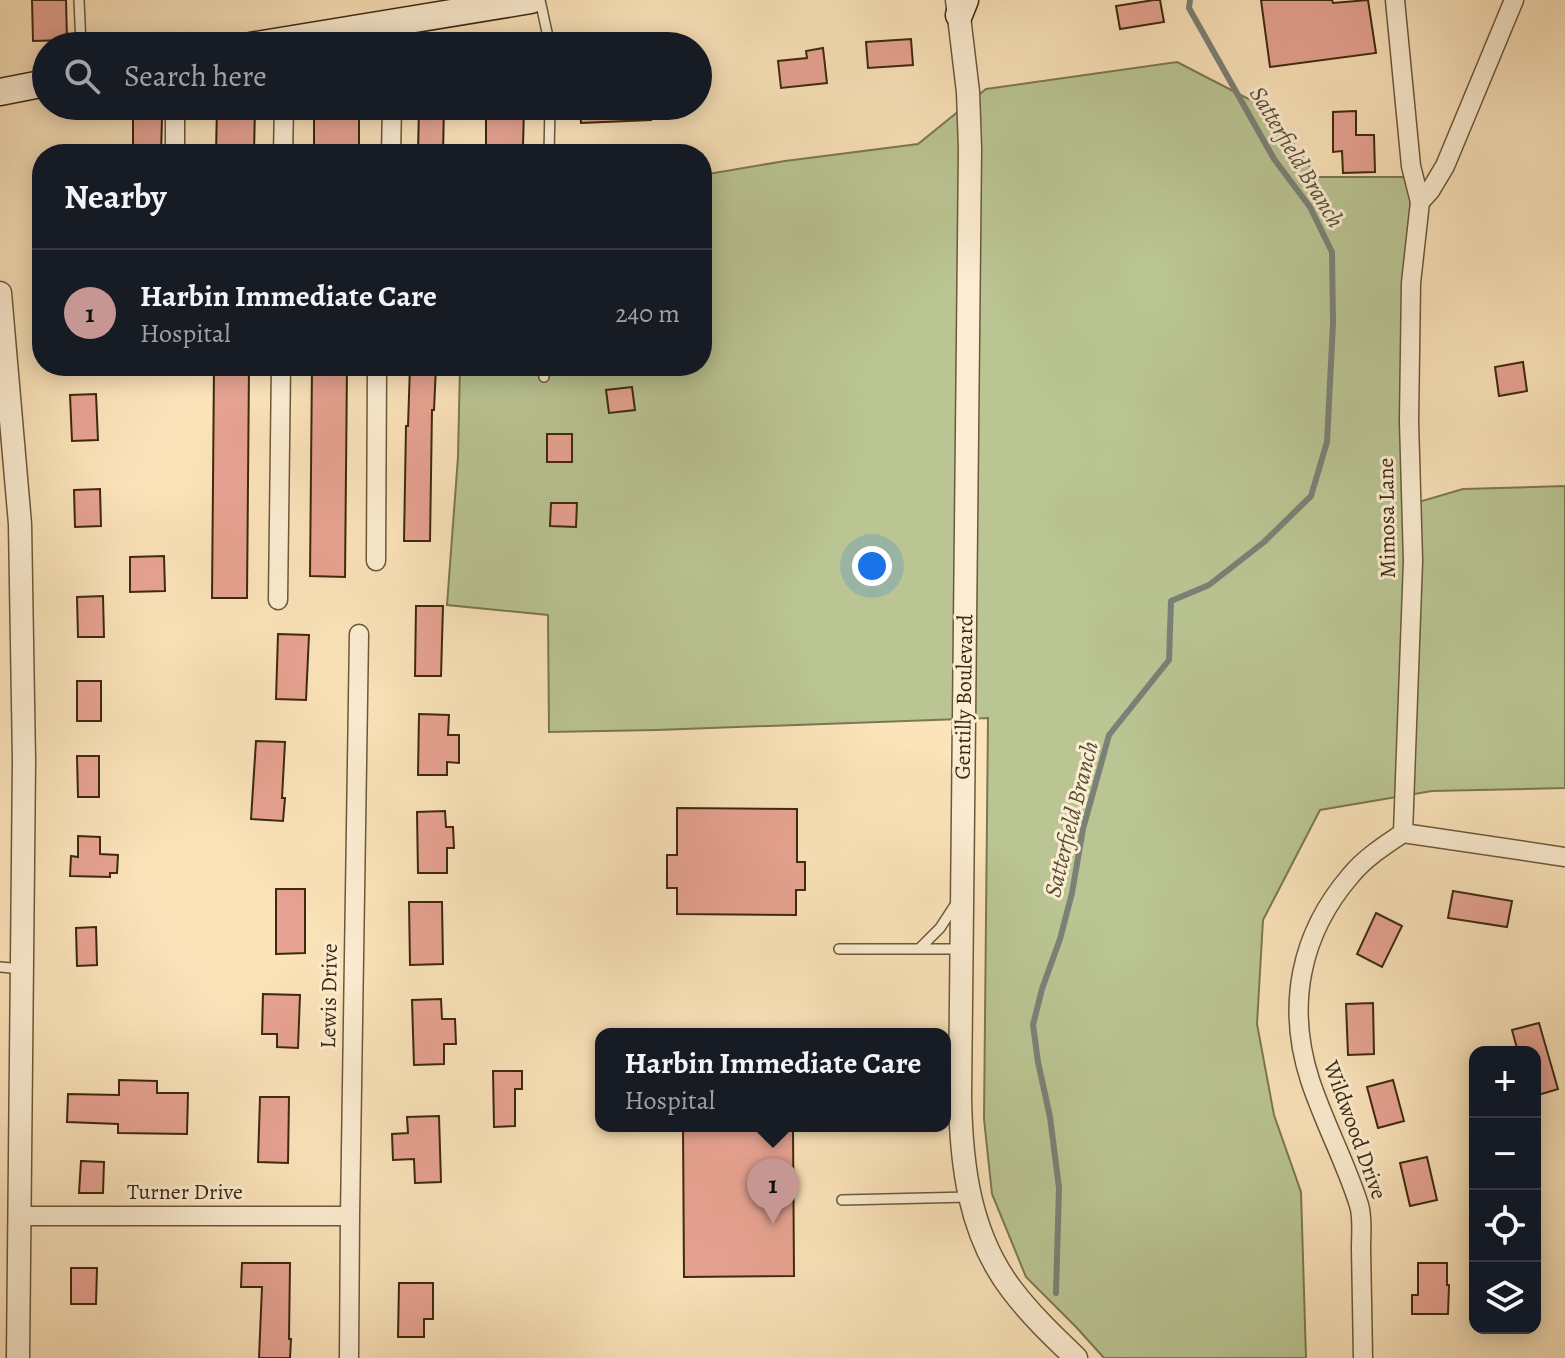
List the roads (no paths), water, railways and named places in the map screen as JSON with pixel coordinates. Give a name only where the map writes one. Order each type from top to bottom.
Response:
[{"type":"main road","points":[[408,32],[531,0]]},
{"type":"main road","points":[[0,92],[32,86]]},
{"type":"street","name":"Mimosa Lane","points":[[1395,0],[1411,166],[1420,202],[1411,283],[1409,421],[1413,561],[1403,833]]},
{"type":"street","name":"Mimosa Lane","points":[[1420,202],[1445,166],[1514,0]]},
{"type":"street","name":"Gentilly Boulevard","points":[[958,4],[968,92],[970,149],[960,1121],[969,1197],[984,1242],[1012,1290],[1076,1358]]},
{"type":"street","points":[[175,120],[175,144]]},
{"type":"street","points":[[283,144],[284,120]]},
{"type":"street","points":[[391,144],[392,120]]},
{"type":"street","points":[[1,305],[20,524],[24,761],[11,968],[20,1216],[18,1358]]},
{"type":"street","points":[[278,600],[281,376]]},
{"type":"street","points":[[376,561],[377,376]]},
{"type":"street","name":"Lewis Drive","points":[[349,1358],[359,634]]},
{"type":"street","points":[[1403,833],[1565,857]]},
{"type":"street","name":"Wildwood Drive","points":[[1363,1358],[1361,1208],[1310,1082],[1297,1005],[1302,969],[1312,933],[1329,902],[1352,873],[1377,850],[1403,833]]},
{"type":"street","name":"Turner Drive","points":[[20,1216],[350,1216]]},
{"type":"lane","points":[[79,0],[80,32]]},
{"type":"lane","points":[[540,0],[547,32]]},
{"type":"lane","points":[[549,144],[550,120]]},
{"type":"lane","points":[[919,949],[940,928],[962,891]]},
{"type":"lane","points":[[839,949],[961,949]]},
{"type":"lane","points":[[842,1200],[969,1197]]},
{"type":"waterway","name":"Satterfield Branch","points":[[1056,1293],[1059,1188],[1033,1025],[1060,939],[1083,829],[1109,735],[1169,660],[1171,601],[1209,585],[1264,542],[1311,496],[1327,442],[1333,323],[1332,252],[1310,207],[1274,159],[1189,8],[1190,0]]},
{"type":"place","name":"Harbin Immediate Care","points":[[773,1224]]}]
